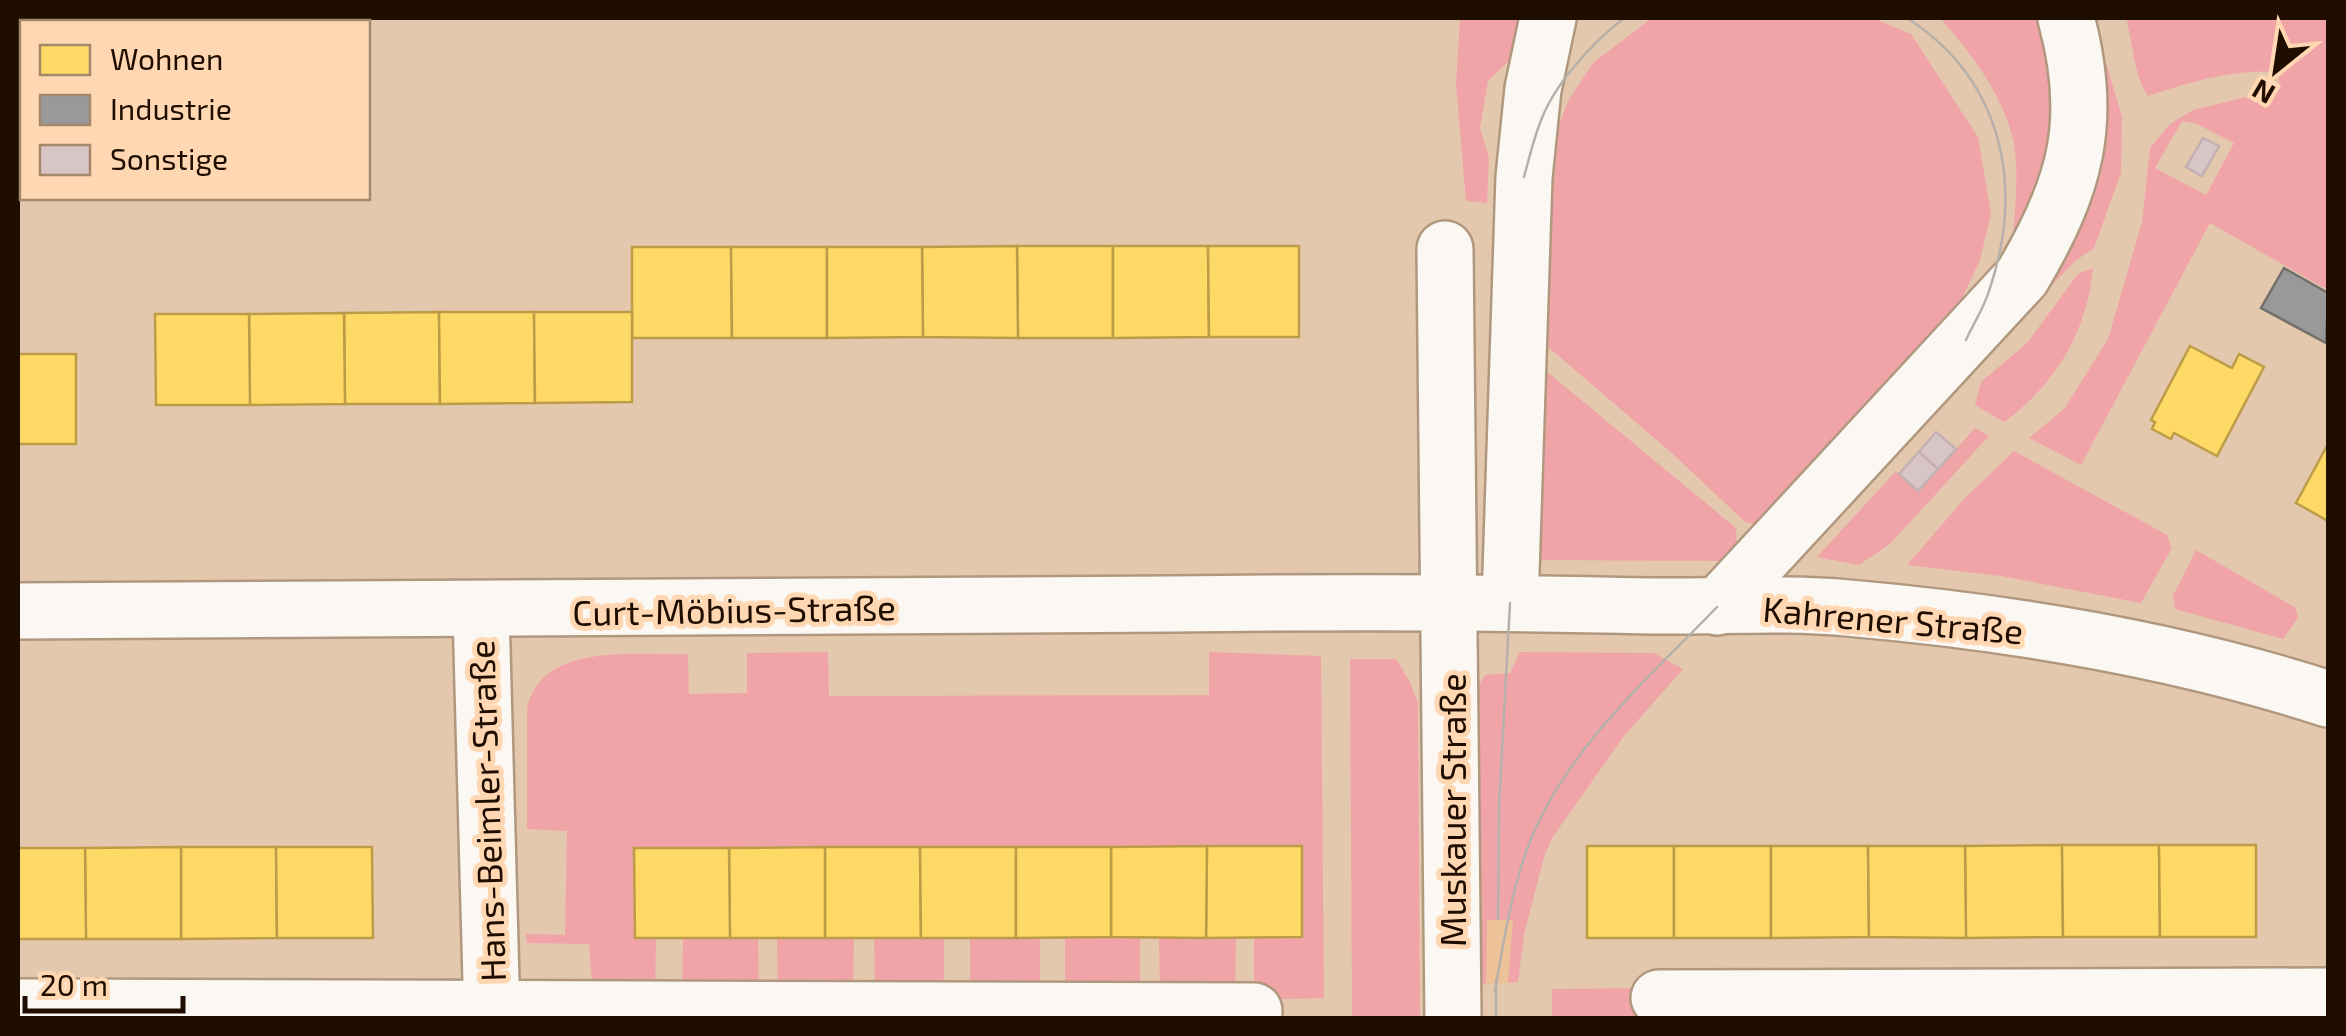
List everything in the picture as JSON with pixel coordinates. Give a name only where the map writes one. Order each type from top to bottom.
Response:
[{"type":"street","points":[[1510,603],[1524,177],[1532,89],[1548,18]]},
{"type":"street","points":[[1717,606],[2000,302],[2022,276],[2051,229],[2076,153],[2081,108],[2066,18]]},
{"type":"street","name":"Muskauer Straße","points":[[1446,249],[1452,1018]]},
{"type":"street","name":"Kahrener Straße","points":[[1450,602],[1845,608],[2017,628],[2263,679],[2328,699]]},
{"type":"street","name":"Curt-Möbius-Straße","points":[[18,610],[481,612],[1450,602]]},
{"type":"street","name":"Hans-Beimler-Straße","points":[[18,1007],[492,1014],[481,612]]},
{"type":"street","points":[[1659,998],[1766,1008],[2328,999],[2328,976]]},
{"type":"street","points":[[492,1014],[1254,1012]]},
{"type":"shaded area","points":[[1460,18],[1529,18],[1508,62],[1488,81],[1480,128],[1489,158],[1487,203],[1466,201],[1456,84]]},
{"type":"shaded area","points":[[1652,18],[1873,18],[1911,34],[1978,137],[1991,214],[1980,260],[1949,326],[1763,526],[1745,522],[1540,340],[1552,144],[1568,101],[1593,63]]},
{"type":"shaded area","points":[[1940,18],[2041,18],[2045,26],[2058,151],[2011,262],[2016,171],[2010,127],[1985,76]]},
{"type":"shaded area","points":[[2093,18],[2122,117],[2121,173],[2094,248],[2074,262],[2014,325]]},
{"type":"shaded area","points":[[2126,18],[2328,18],[2328,290],[2210,223],[2081,465],[2029,438],[2065,408],[2108,339],[2142,222],[2150,148],[2170,124],[2193,110],[2280,89],[2278,72],[2261,72],[2212,78],[2148,96],[2137,69]],"holes":[[[2182,121],[2197,124],[2234,143],[2206,195],[2155,168]]]},
{"type":"shaded area","points":[[2093,268],[2076,335],[2039,391],[2004,422],[1975,405],[1981,382],[2027,343],[2078,274]]},
{"type":"shaded area","points":[[1540,366],[1736,528],[1737,552],[1724,561],[1527,560]]},
{"type":"shaded area","points":[[1975,428],[1989,436],[1890,544],[1859,565],[1817,557],[1896,471],[1918,491]]},
{"type":"shaded area","points":[[2014,451],[2167,535],[2172,548],[2141,603],[2001,576],[1907,565],[1965,498]]},
{"type":"shaded area","points":[[2196,550],[2296,608],[2298,618],[2283,639],[2175,609],[2173,596]]},
{"type":"shaded area","points":[[828,652],[829,696],[1209,695],[1209,652],[1321,656],[1324,998],[1254,1000],[1254,937],[1302,937],[1301,846],[635,848],[635,938],[656,938],[655,997],[593,995],[589,944],[527,943],[526,934],[565,935],[567,831],[527,829],[527,709],[536,687],[551,672],[594,657],[688,654],[689,694],[747,693],[747,653]]},
{"type":"shaded area","points":[[1520,652],[1654,653],[1683,669],[1624,736],[1552,838],[1524,935],[1518,982],[1508,983],[1513,920],[1487,920],[1486,984],[1474,984],[1472,718],[1477,688],[1485,675],[1510,673]]},
{"type":"shaded area","points":[[1350,659],[1396,659],[1418,703],[1420,1018],[1352,1018]]},
{"type":"shaded area","points":[[1487,920],[1513,920],[1508,983],[1486,984]]},
{"type":"shaded area","points":[[1236,937],[1235,993],[1160,994],[1159,938]]},
{"type":"shaded area","points":[[758,938],[759,992],[682,994],[683,939]]},
{"type":"shaded area","points":[[777,938],[854,938],[853,993],[778,995]]},
{"type":"shaded area","points":[[874,938],[944,938],[944,991],[875,991]]},
{"type":"shaded area","points":[[970,938],[1040,938],[1040,994],[970,993]]},
{"type":"shaded area","points":[[1065,938],[1140,938],[1140,993],[1065,993]]},
{"type":"shaded area","points":[[1646,988],[1745,1018],[1552,1018],[1552,989]]},
{"type":"building: Wohnen","points":[[1017,246],[1113,246],[1113,338],[1018,338]]},
{"type":"building: Wohnen","points":[[1017,246],[1018,338],[923,337],[922,247]]},
{"type":"building: Wohnen","points":[[1113,246],[1208,246],[1209,337],[1113,338]]},
{"type":"building: Wohnen","points":[[1208,246],[1299,246],[1299,337],[1209,337]]},
{"type":"building: Wohnen","points":[[632,247],[731,247],[732,338],[632,338]]},
{"type":"building: Wohnen","points":[[731,247],[827,247],[827,338],[732,338]]},
{"type":"building: Wohnen","points":[[827,247],[922,247],[923,337],[827,338]]},
{"type":"building: Wohnen","points":[[439,312],[440,404],[345,404],[344,313]]},
{"type":"building: Wohnen","points":[[439,312],[534,312],[535,403],[440,404]]},
{"type":"building: Wohnen","points":[[534,312],[632,312],[632,402],[535,403]]},
{"type":"building: Wohnen","points":[[344,313],[345,404],[250,405],[249,314]]},
{"type":"building: Wohnen","points":[[155,314],[249,314],[250,405],[156,405]]},
{"type":"building: Wohnen","points":[[2190,346],[2232,368],[2239,354],[2264,367],[2217,456],[2174,433],[2171,439],[2152,429],[2155,422],[2151,420]]},
{"type":"building: Wohnen","points":[[18,354],[76,354],[76,444],[18,444]]},
{"type":"building: Wohnen","points":[[2328,444],[2328,521],[2296,503]]},
{"type":"building: Wohnen","points":[[2062,845],[2063,937],[1966,938],[1965,846]]},
{"type":"building: Wohnen","points":[[2062,845],[2159,845],[2160,937],[2063,937]]},
{"type":"building: Wohnen","points":[[2159,845],[2256,845],[2256,937],[2160,937]]},
{"type":"building: Wohnen","points":[[1207,846],[1302,846],[1302,937],[1206,938]]},
{"type":"building: Wohnen","points":[[1207,846],[1206,938],[1111,937],[1111,847]]},
{"type":"building: Wohnen","points":[[1587,846],[1674,846],[1674,938],[1587,938]]},
{"type":"building: Wohnen","points":[[1674,846],[1771,846],[1771,938],[1674,938]]},
{"type":"building: Wohnen","points":[[1771,846],[1868,846],[1869,937],[1771,938]]},
{"type":"building: Wohnen","points":[[1868,846],[1965,846],[1966,938],[1869,937]]},
{"type":"building: Wohnen","points":[[181,847],[276,847],[277,938],[181,939]]},
{"type":"building: Wohnen","points":[[181,847],[181,939],[86,939],[85,848]]},
{"type":"building: Wohnen","points":[[276,847],[372,847],[373,938],[277,938]]},
{"type":"building: Wohnen","points":[[825,847],[920,847],[921,938],[825,938]]},
{"type":"building: Wohnen","points":[[825,847],[825,938],[730,938],[729,848]]},
{"type":"building: Wohnen","points":[[920,847],[1016,847],[1016,938],[921,938]]},
{"type":"building: Wohnen","points":[[1016,847],[1111,847],[1111,937],[1016,938]]},
{"type":"building: Wohnen","points":[[18,848],[85,848],[86,939],[18,939]]},
{"type":"building: Wohnen","points":[[634,848],[729,848],[730,938],[635,938]]},
{"type":"building: Industrie","points":[[2284,268],[2328,293],[2326,343],[2261,308]]},
{"type":"building: Sonstige","points":[[2203,138],[2219,146],[2202,176],[2186,167]]},
{"type":"building: Sonstige","points":[[1936,432],[1956,449],[1938,469],[1919,452]]},
{"type":"building: Sonstige","points":[[1919,452],[1938,469],[1918,491],[1899,474]]},
{"type":"tram line","points":[[1524,177],[1546,108],[1564,79],[1599,39],[1624,18]]},
{"type":"tram line","points":[[1907,18],[1940,43],[1965,72],[1985,104],[1998,138],[2005,213],[2000,252],[1987,297],[1966,340]]},
{"type":"tram line","points":[[1498,919],[1499,808],[1510,603]]},
{"type":"tram line","points":[[1495,991],[1520,872],[1540,818],[1582,752],[1608,721],[1717,607]]},
{"type":"tram line","points":[[1496,979],[1496,1018]]}]
